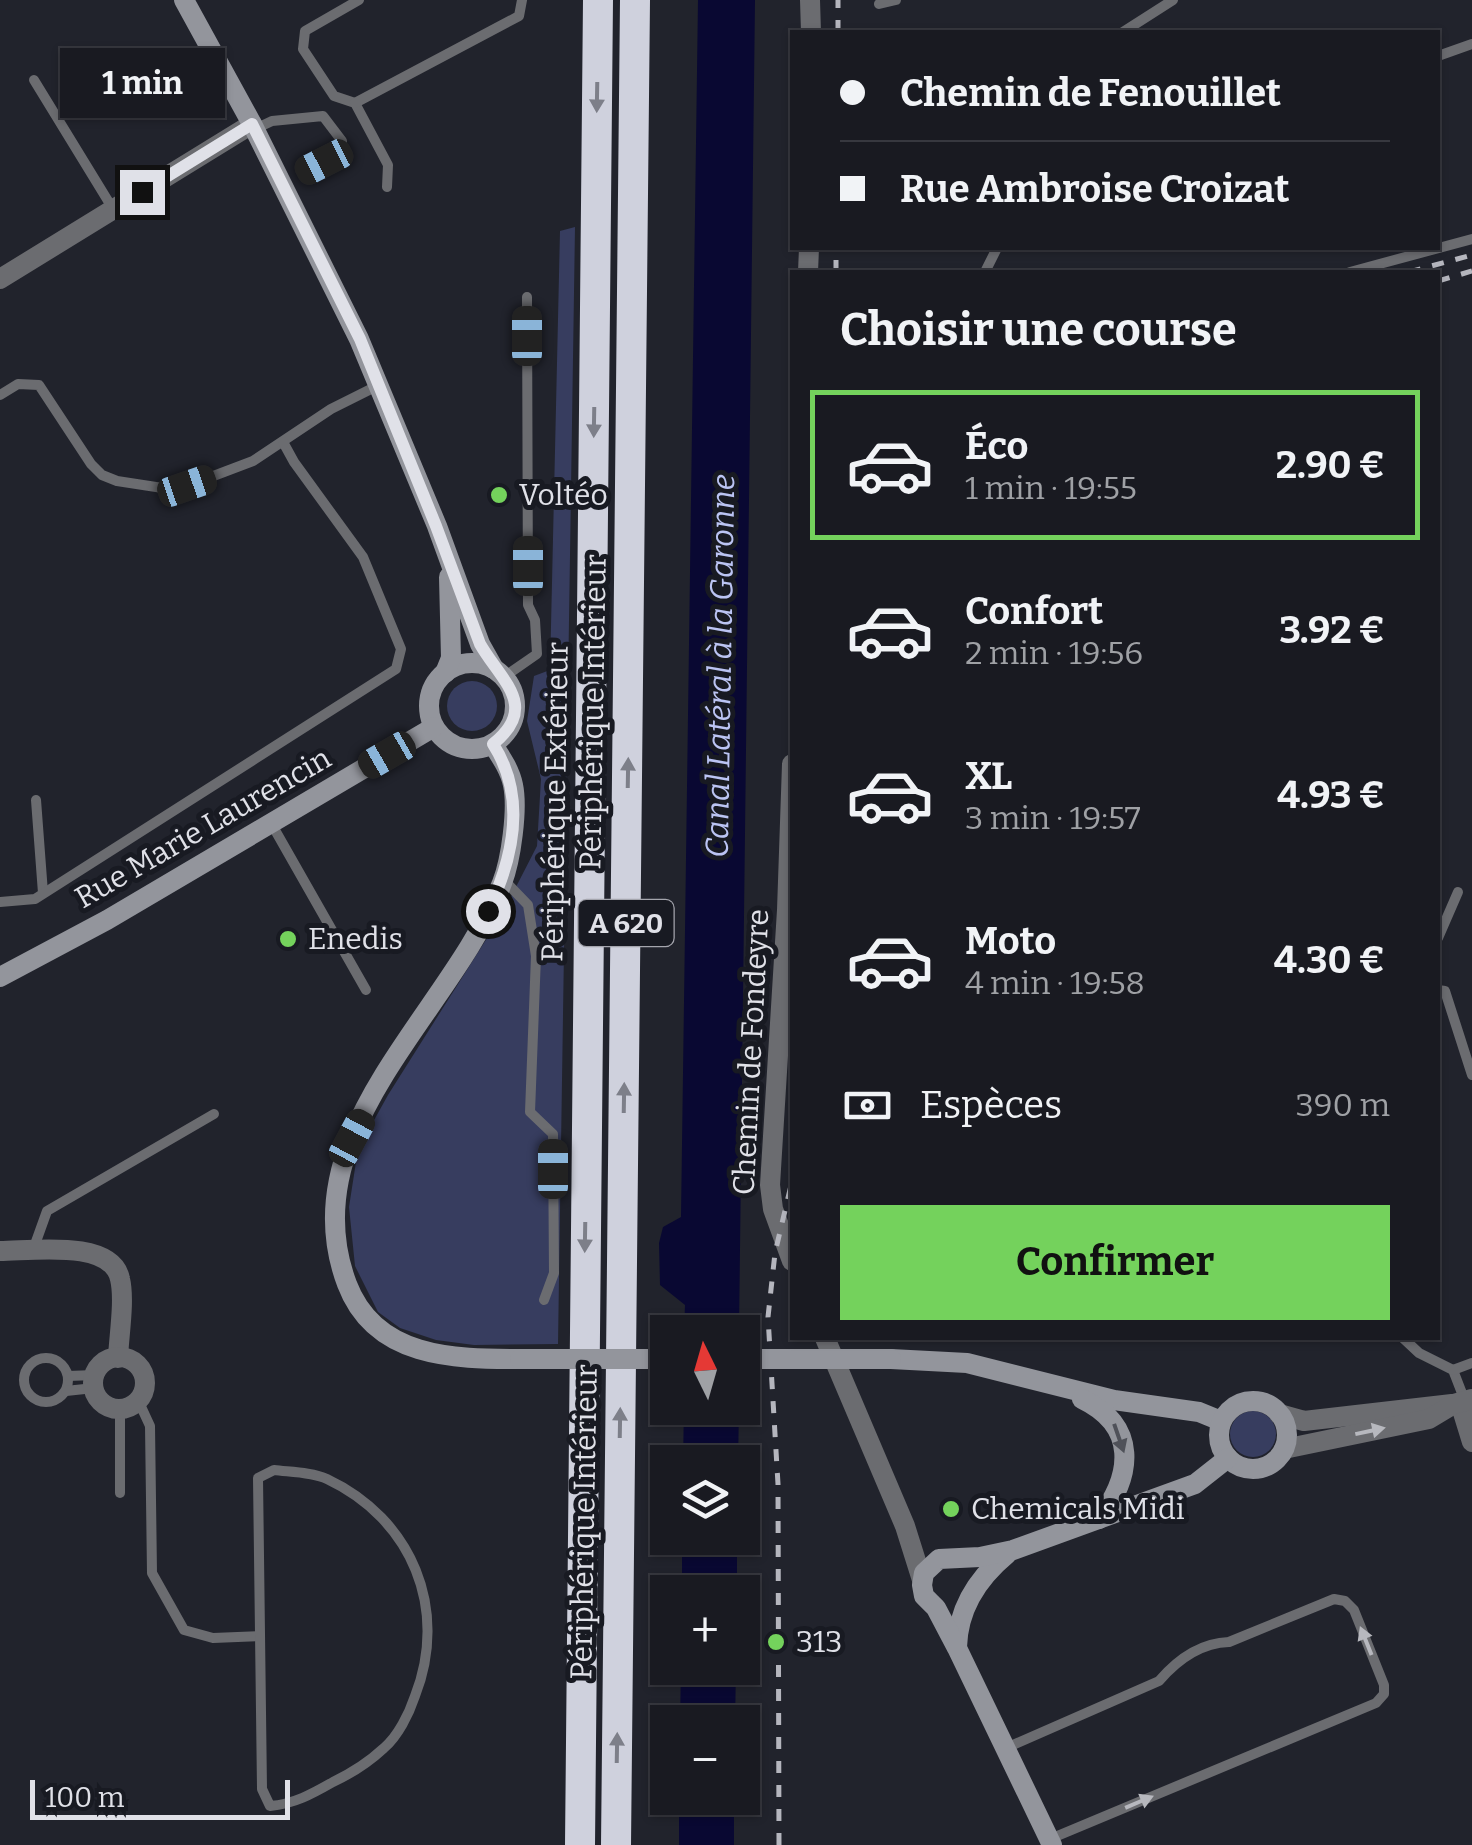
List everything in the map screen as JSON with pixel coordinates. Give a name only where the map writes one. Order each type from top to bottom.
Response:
[{"type":"highway","name":"Périphérique Extérieur","points":[[580,1845],[598,0]]},
{"type":"highway","name":"Périphérique Intérieur","points":[[616,1845],[635,0]]},
{"type":"street","points":[[184,0],[311,237],[379,385],[480,644],[513,690],[513,721],[493,744],[477,750],[460,748],[445,740],[434,727],[429,704],[436,682],[454,667],[474,663],[499,673]]},
{"type":"street","points":[[810,0],[811,30]]},
{"type":"street","points":[[0,279],[254,126]]},
{"type":"street","points":[[445,673],[451,658],[449,560]]},
{"type":"street","name":"Rue Marie Laurencin","points":[[0,977],[108,920],[434,727]]},
{"type":"street","points":[[493,744],[513,787],[513,824],[504,879],[408,1037],[342,1160],[334,1214],[340,1266],[366,1318],[390,1338],[414,1350],[440,1356],[650,1359]]},
{"type":"street","name":"Chemin de Fondeyre","points":[[790,906],[788,1048],[770,1185],[790,1256]]},
{"type":"street","points":[[0,1251],[90,1251],[111,1260],[120,1278],[118,1358]]},
{"type":"street","points":[[826,1340],[906,1526],[924,1596],[936,1608],[957,1648],[1051,1842]]},
{"type":"street","points":[[118,1358],[135,1363],[142,1371],[144,1392],[129,1405],[102,1403],[95,1382],[102,1364],[118,1358]]},
{"type":"street","points":[[760,1359],[945,1360],[1114,1400],[1199,1412],[1222,1422]]},
{"type":"street","points":[[1054,1384],[1109,1415],[1118,1430],[1124,1448],[1122,1479],[1099,1519]]},
{"type":"street","points":[[1280,1414],[1286,1428],[1284,1449],[1274,1462],[1256,1469],[1240,1467],[1228,1458],[1219,1441],[1222,1422],[1234,1407],[1245,1402],[1264,1403],[1280,1414],[1304,1421],[1463,1402]]},
{"type":"street","points":[[1463,1402],[1472,1442]]},
{"type":"street","points":[[1284,1449],[1429,1419],[1463,1402]]},
{"type":"street","points":[[922,1580],[933,1562],[1013,1550],[1195,1484],[1228,1458]]},
{"type":"street","points":[[906,1526],[927,1547],[969,1566],[976,1583]]},
{"type":"street","points":[[957,1648],[959,1624],[976,1583],[1013,1550]]},
{"type":"street","points":[[936,1608],[956,1610],[967,1604]]},
{"type":"lane","points":[[359,0],[304,31],[303,49],[334,96],[355,103],[388,164],[387,188]]},
{"type":"lane","points":[[355,103],[519,16],[522,0]]},
{"type":"lane","points":[[879,4],[896,0]]},
{"type":"lane","points":[[1126,30],[1172,0]]},
{"type":"lane","points":[[1440,55],[1472,44]]},
{"type":"lane","points":[[34,80],[114,210]]},
{"type":"lane","points":[[323,116],[334,96]]},
{"type":"lane","points":[[254,126],[323,116]]},
{"type":"lane","points":[[306,172],[342,153],[342,142],[323,116]]},
{"type":"lane","points":[[1440,248],[1472,239]]},
{"type":"lane","points":[[1357,270],[1431,250]]},
{"type":"lane","points":[[499,673],[537,654],[535,620],[528,605],[527,297]]},
{"type":"lane","points":[[0,395],[18,384],[39,384],[90,464],[102,475],[152,488],[187,486],[243,466],[330,408],[379,385]]},
{"type":"lane","points":[[0,902],[35,899],[396,669],[401,649],[363,557],[294,462],[284,442]]},
{"type":"lane","points":[[36,800],[44,893]]},
{"type":"lane","points":[[271,823],[366,990]]},
{"type":"lane","points":[[504,879],[528,905],[536,956],[530,1112],[553,1134],[554,1273],[544,1300]]},
{"type":"lane","points":[[1440,933],[1458,892]]},
{"type":"lane","points":[[1440,990],[1445,990],[1472,1076]]},
{"type":"lane","points":[[33,1251],[47,1211],[214,1114]]},
{"type":"lane","points":[[1405,1340],[1419,1353],[1452,1370],[1463,1402]]},
{"type":"lane","points":[[66,1390],[68,1376],[61,1364],[51,1358],[40,1358],[30,1364],[23,1378],[27,1392],[48,1403],[66,1390],[95,1382]]},
{"type":"lane","points":[[1452,1370],[1472,1363]]},
{"type":"lane","points":[[68,1376],[95,1382]]},
{"type":"lane","points":[[120,1493],[129,1405]]},
{"type":"lane","points":[[129,1405],[150,1426],[152,1574],[184,1630],[213,1638],[260,1636]]},
{"type":"lane","points":[[274,1470],[323,1477],[362,1500],[388,1524],[410,1556],[424,1590],[429,1646],[409,1713],[387,1747],[343,1778],[291,1804],[270,1806],[262,1789],[260,1636],[258,1478],[274,1470]]},
{"type":"lane","points":[[1003,1749],[1159,1681],[1176,1660],[1216,1642],[1228,1642],[1334,1599],[1345,1601],[1354,1610],[1384,1685],[1384,1694],[1376,1703],[1051,1842]]},
{"type":"shaded area","points":[[575,227],[558,1344],[474,1345],[436,1340],[400,1328],[378,1312],[355,1266],[349,1207],[358,1149],[501,916],[537,846],[541,779],[527,721],[534,676],[550,670],[560,231]]},
{"type":"shaded area","points":[[472,681],[490,688],[497,706],[490,724],[472,731],[454,724],[447,706],[454,688]]},
{"type":"shaded area","points":[[1253,1411],[1269,1418],[1276,1434],[1269,1450],[1253,1457],[1237,1450],[1230,1434],[1237,1418]]},
{"type":"water","name":"Canal Latéral à la Garonne","points":[[698,0],[755,0],[739,1315],[685,1315],[685,1305],[660,1285],[659,1243],[663,1227],[681,1217]]},
{"type":"water","points":[[684,1425],[739,1425],[738,1445],[683,1445]]},
{"type":"water","points":[[682,1555],[737,1555],[737,1575],[682,1575]]},
{"type":"water","points":[[681,1685],[736,1685],[735,1705],[680,1705]]},
{"type":"water","points":[[679,1815],[734,1815],[734,1845],[679,1845]]},
{"type":"railway","points":[[838,0],[838,30]]},
{"type":"railway","points":[[836,250],[836,270]]},
{"type":"railway","points":[[1416,270],[1472,255]]},
{"type":"railway","points":[[1440,280],[1472,271]]},
{"type":"railway","points":[[779,1845],[778,1484],[768,1317],[775,1253],[790,1189]]},
{"type":"place","name":"Voltéo","points":[[499,495]]},
{"type":"place","name":"Enedis","points":[[288,939]]},
{"type":"place","name":"Chemicals Midi","points":[[951,1509]]},
{"type":"place","name":"313","points":[[776,1642]]},
{"type":"route","points":[[142,192],[252,124],[311,237],[360,339],[480,644],[494,669],[513,690],[513,721],[493,744],[513,787],[513,824],[504,879],[488,911]]}]
